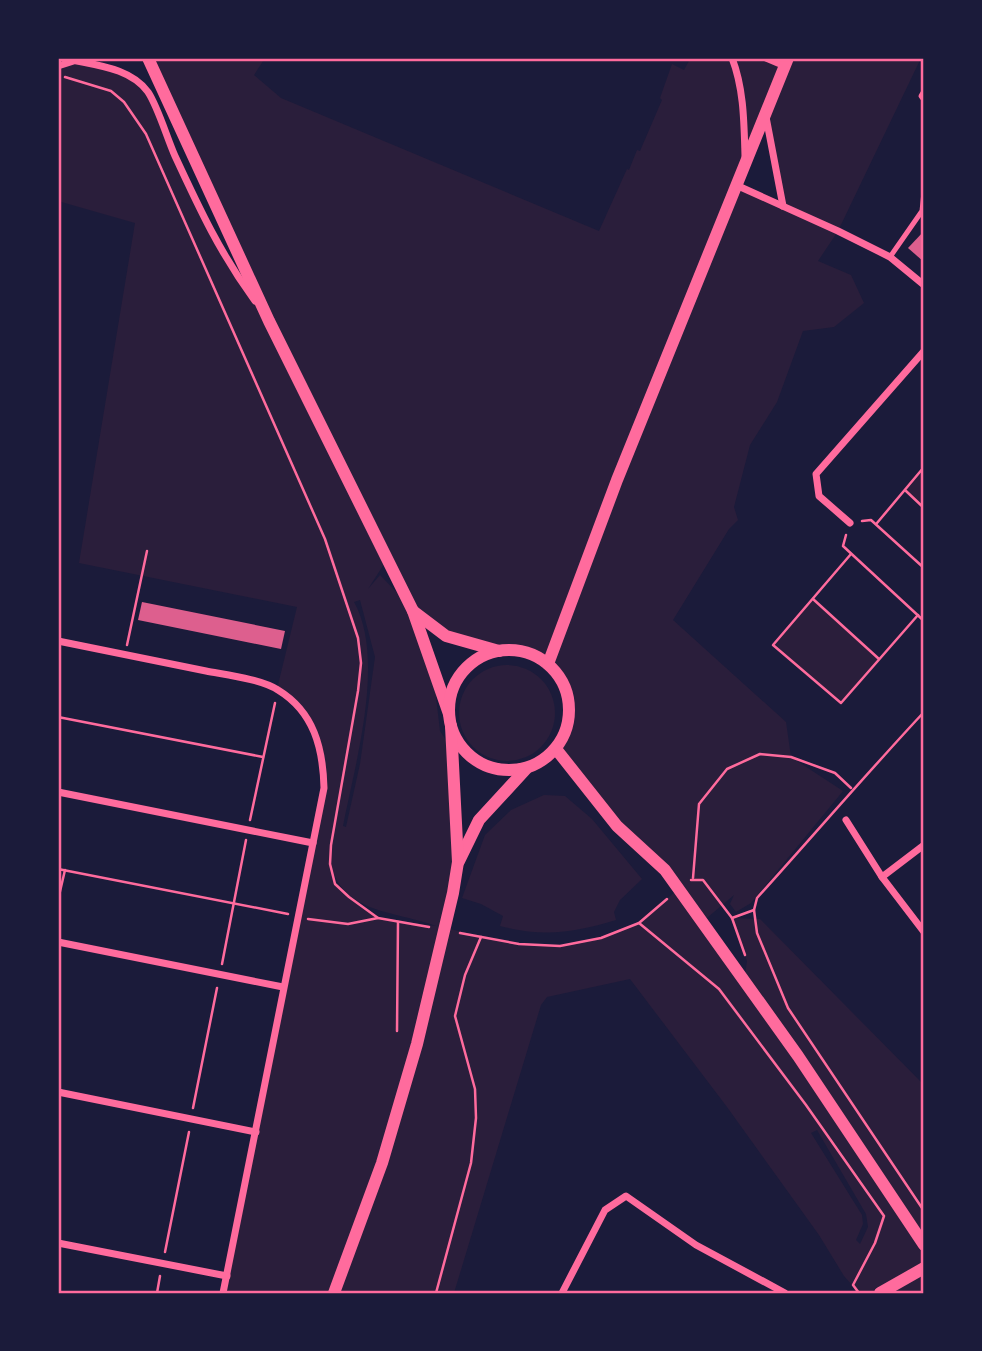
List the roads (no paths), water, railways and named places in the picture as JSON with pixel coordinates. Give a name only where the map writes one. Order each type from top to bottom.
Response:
[{"type":"street","points":[[148,58],[269,321],[413,611],[463,750],[485,766],[499,770],[526,769]]},
{"type":"street","points":[[732,58],[743,100],[746,160]]},
{"type":"street","points":[[548,664],[617,480],[787,62],[766,58]]},
{"type":"street","points":[[58,68],[80,59],[129,75],[148,92],[209,230],[230,267],[269,321]]},
{"type":"street","points":[[765,113],[783,206]]},
{"type":"street","points":[[736,185],[890,257],[924,285]]},
{"type":"street","points":[[850,523],[819,496],[816,474],[924,351]]},
{"type":"street","points":[[413,611],[446,636],[499,650],[528,653],[548,664],[566,688],[569,702],[568,725],[556,749],[543,761],[526,769],[479,820],[458,862]]},
{"type":"street","points":[[58,642],[245,679],[277,689],[298,707],[311,723],[323,758],[324,788],[223,1293]]},
{"type":"street","points":[[334,1293],[382,1163],[417,1044],[453,893],[458,862],[450,720],[453,689],[458,678],[476,660],[499,650]]},
{"type":"street","points":[[556,749],[617,826],[665,870],[700,923],[798,1056],[924,1245]]},
{"type":"street","points":[[58,792],[313,843]]},
{"type":"street","points":[[846,820],[882,877],[924,932]]},
{"type":"street","points":[[882,877],[924,845]]},
{"type":"street","points":[[58,942],[283,987]]},
{"type":"street","points":[[58,1092],[256,1132]]},
{"type":"street","points":[[562,1293],[605,1210],[626,1196],[696,1245],[785,1293]]},
{"type":"street","points":[[58,1243],[227,1276]]},
{"type":"street","points":[[880,1293],[924,1268]]},
{"type":"lane","points":[[924,91],[921,96],[924,100]]},
{"type":"lane","points":[[890,257],[922,211],[924,192]]}]
